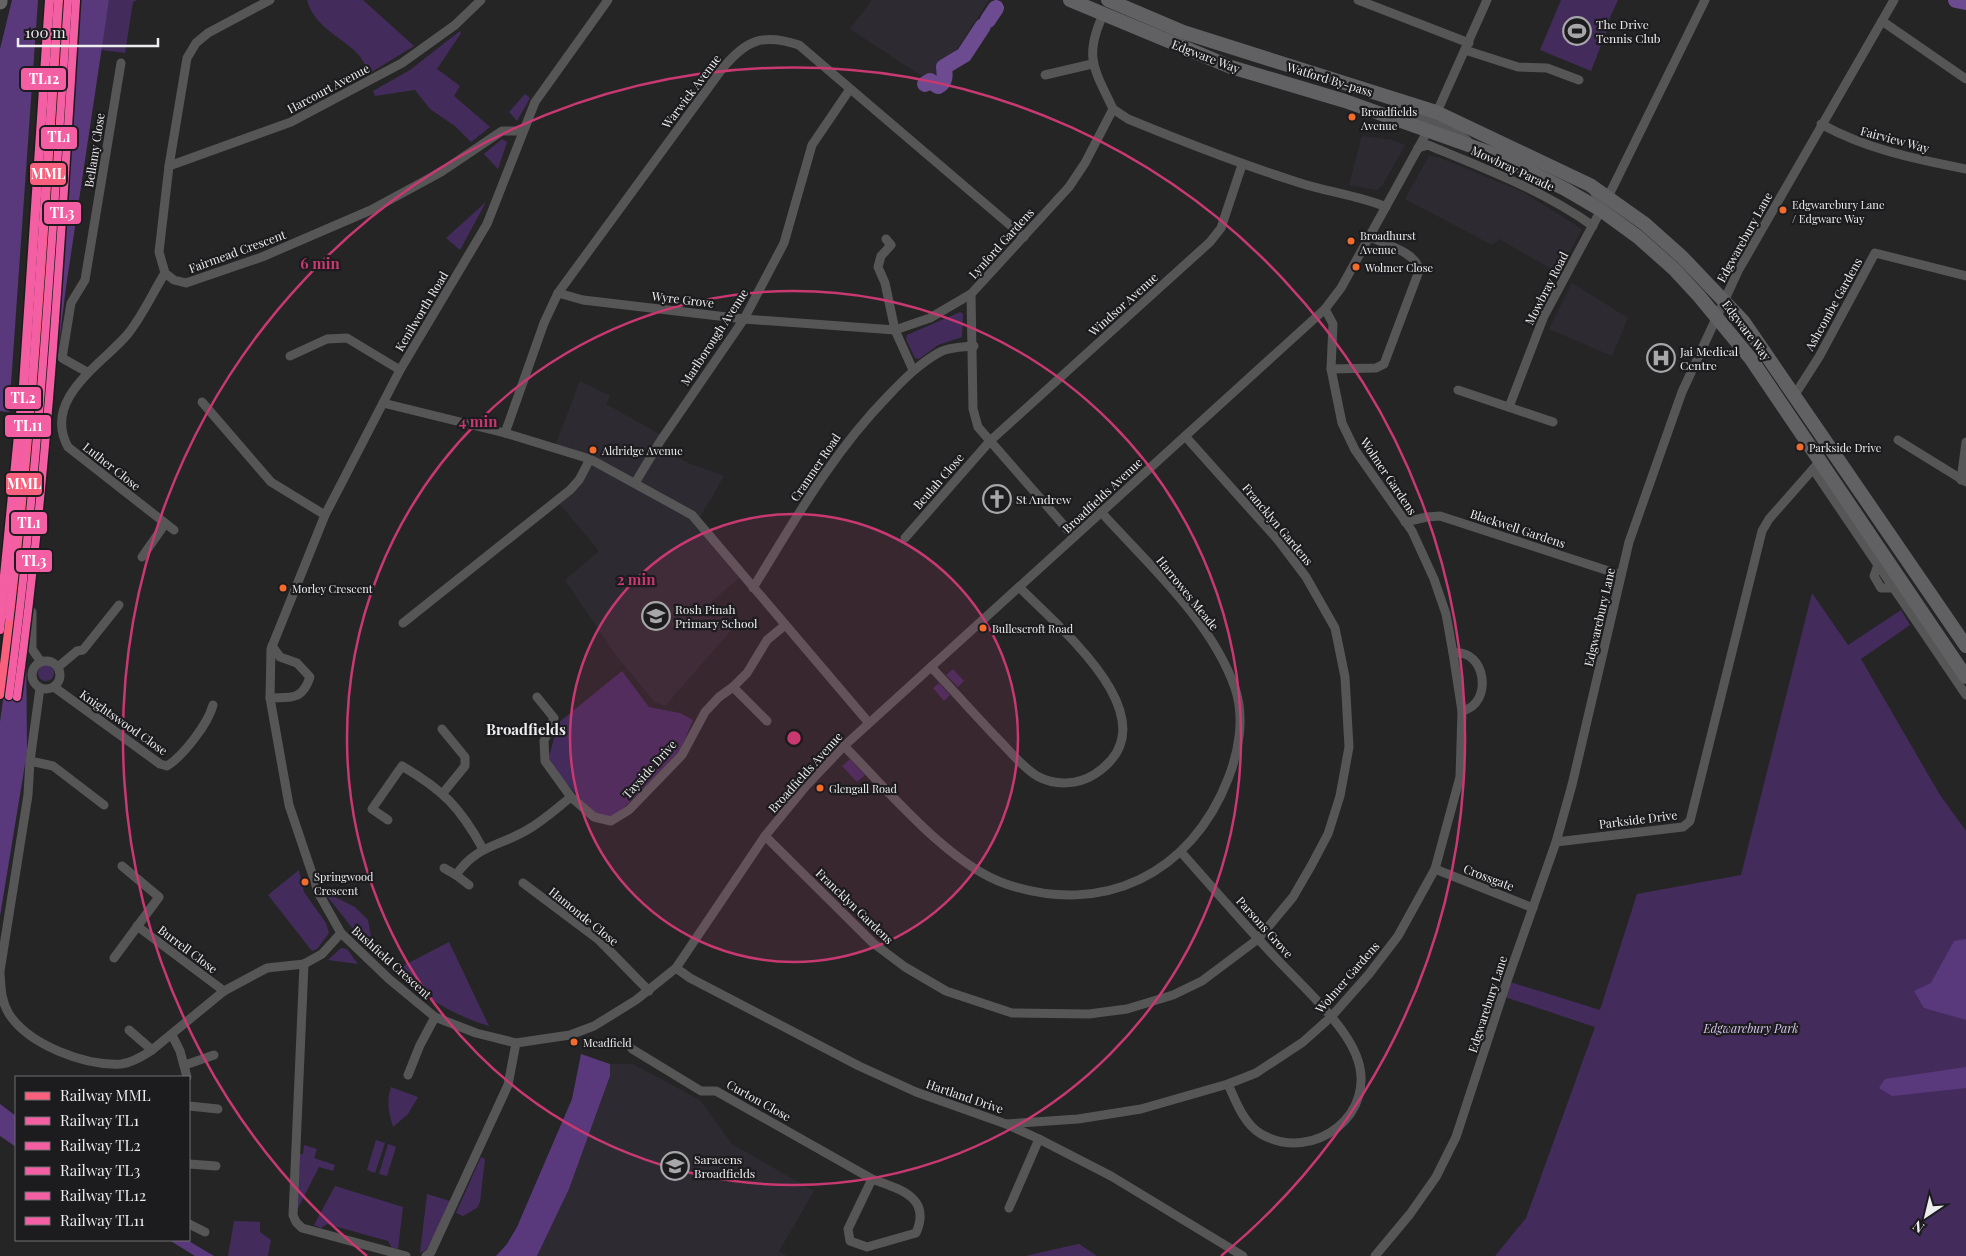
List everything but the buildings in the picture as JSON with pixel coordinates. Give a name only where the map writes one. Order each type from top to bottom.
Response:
[{"type":"highway","name":"Edgware Way","points":[[1070,0],[1231,67],[1345,101]]},
{"type":"highway","name":"Edgware Way","points":[[1108,0],[1183,32],[1280,63]]},
{"type":"highway","name":"Watford By-pass","points":[[1280,63],[1386,97],[1432,122]]},
{"type":"highway","name":"Watford By-pass","points":[[1345,101],[1432,122]]},
{"type":"highway","name":"Edgware Way","points":[[1432,122],[1474,147],[1539,174],[1601,210],[1638,237],[1674,269],[1717,315],[1751,359],[1817,464],[1966,677]]},
{"type":"highway","name":"Edgware Way","points":[[1432,122],[1590,185],[1652,230],[1724,299],[1742,321],[1966,646]]},
{"type":"street","points":[[165,272],[159,252],[169,166],[187,58],[196,43],[208,33],[270,0]]},
{"type":"street","name":"Harcourt Avenue","points":[[169,166],[291,122],[394,68],[455,25],[482,0]]},
{"type":"street","name":"Kenilworth Road","points":[[272,646],[325,515],[400,370],[487,224],[522,131],[539,95],[608,0]]},
{"type":"street","points":[[1358,0],[1518,68],[1547,68],[1579,80]]},
{"type":"street","name":"Broadfields Avenue","points":[[676,968],[765,836],[806,786],[844,746],[1325,308],[1341,288],[1432,122],[1487,0]]},
{"type":"street","points":[[1608,197],[1705,0]]},
{"type":"street","name":"Edgwarebury Lane","points":[[1376,1256],[1410,1214],[1436,1177],[1456,1137],[1507,980],[1556,842],[1572,785],[1629,542],[1682,392],[1724,299],[1821,124],[1894,0]]},
{"type":"street","points":[[1103,15],[1093,45],[1092,64],[1113,109],[1128,119],[1242,165],[1314,188],[1371,201],[1386,207]]},
{"type":"street","points":[[1882,21],[1966,80]]},
{"type":"street","name":"Warwick Avenue","points":[[505,434],[544,323],[558,293],[722,68],[736,52],[755,40],[778,38],[799,45],[1024,237]]},
{"type":"street","name":"Bellamy Close","points":[[87,372],[62,358],[71,303],[85,280],[121,63]]},
{"type":"street","points":[[1045,75],[1092,64]]},
{"type":"street","name":"Marlborough Avenue","points":[[635,483],[661,440],[744,319],[784,243],[812,146],[850,89]]},
{"type":"street","name":"Lynford Gardens","points":[[1074,537],[978,426],[973,409],[974,346],[972,294],[1074,179],[1113,109]]},
{"type":"street","name":"Fairview Way","points":[[1821,124],[1847,138],[1874,148],[1904,157],[1966,169]]},
{"type":"street","name":"Fairmead Crescent","points":[[165,272],[174,280],[186,283],[262,257],[371,210],[441,172],[502,131],[522,131]]},
{"type":"street","name":"Mowbray Parade","points":[[1418,148],[1428,146],[1511,178],[1537,191],[1593,226]]},
{"type":"street","name":"Windsor Avenue","points":[[990,441],[1210,242],[1221,228],[1242,165]]},
{"type":"street","points":[[1590,185],[1600,202],[1601,210]]},
{"type":"street","name":"Mowbray Road","points":[[1509,407],[1544,316],[1601,210]]},
{"type":"street","points":[[1331,369],[1376,368],[1384,364],[1419,271],[1418,264],[1412,257],[1370,237]]},
{"type":"street","points":[[886,239],[891,244],[881,256],[878,267],[885,283],[895,330],[912,370]]},
{"type":"street","name":"Ashcombe Gardens","points":[[1794,396],[1819,357],[1876,253],[1966,276]]},
{"type":"street","name":"Luther Close","points":[[165,272],[128,334],[87,372],[67,401],[62,420],[62,436],[68,447],[174,530]]},
{"type":"street","name":"Wyre Grove","points":[[558,293],[582,300],[744,319],[895,330]]},
{"type":"street","points":[[895,330],[930,318],[972,294]]},
{"type":"street","name":"Wolmer Gardens","points":[[1006,1124],[1078,1119],[1140,1109],[1228,1084],[1256,1072],[1303,1042],[1331,1017],[1369,974],[1398,936],[1435,870],[1460,777],[1462,711],[1446,614],[1434,579],[1412,531],[1348,436],[1337,408],[1331,369],[1334,324],[1325,308]]},
{"type":"street","points":[[290,356],[327,339],[347,338],[400,370]]},
{"type":"street","name":"Cranmer Road","points":[[753,588],[823,476],[854,433],[912,370],[942,351],[974,346]]},
{"type":"street","points":[[1458,390],[1553,422]]},
{"type":"street","points":[[202,402],[271,482],[325,515]]},
{"type":"street","points":[[383,403],[505,434],[590,459],[692,515],[784,626],[869,723]]},
{"type":"street","name":"Francklyn Gardens","points":[[765,836],[873,943],[905,967],[946,991],[1012,1013],[1089,1014],[1127,1009],[1173,995],[1202,981],[1258,939],[1293,897],[1328,834],[1337,806],[1349,747],[1345,677],[1335,628],[1306,577],[1278,540],[1184,436]]},
{"type":"street","points":[[1898,440],[1963,481],[1966,442]]},
{"type":"street","name":"Beulah Close","points":[[905,538],[990,441]]},
{"type":"street","points":[[403,623],[570,490],[579,480],[590,459]]},
{"type":"street","name":"Edgware Way","points":[[1817,464],[1878,565],[1874,576],[1881,588],[1892,588],[1906,604],[1966,695]]},
{"type":"street","name":"Parkside Drive","points":[[1556,842],[1683,827],[1690,821],[1762,531],[1769,519],[1817,464]]},
{"type":"street","name":"Harrowes Meade","points":[[844,746],[940,843],[973,868],[1004,883],[1043,895],[1079,896],[1116,889],[1147,876],[1181,852],[1204,826],[1222,793],[1234,764],[1240,726],[1236,690],[1218,650],[1188,609],[1101,512]]},
{"type":"street","name":"Blackwell Gardens","points":[[1405,522],[1440,516],[1621,575]]},
{"type":"street","points":[[142,557],[165,524]]},
{"type":"street","points":[[931,668],[1018,760],[1038,776],[1072,784],[1086,780],[1101,770],[1120,745],[1124,729],[1112,689],[1091,661],[1019,587]]},
{"type":"street","points":[[58,667],[77,651],[83,650],[119,605]]},
{"type":"street","points":[[32,612],[32,649],[41,662]]},
{"type":"street","name":"Tayside Drive","points":[[537,697],[554,718],[544,741],[545,761],[572,797],[594,817],[611,821],[629,810],[682,755],[705,712],[747,673],[767,640],[784,626]]},
{"type":"street","points":[[270,698],[298,697],[306,689],[310,677],[297,663],[280,658],[272,646]]},
{"type":"street","name":"Bushfield Crescent","points":[[272,646],[270,698],[289,805],[319,894],[341,933],[389,980],[435,1017],[476,1033],[516,1043],[570,1035],[586,1029],[620,1011],[649,992],[676,968]]},
{"type":"street","points":[[1453,653],[1459,652],[1470,657],[1482,676],[1479,700],[1472,707],[1462,711]]},
{"type":"street","points":[[41,662],[51,662],[58,667],[59,680],[54,687],[40,688],[34,682],[32,672],[41,662]]},
{"type":"street","name":"Knightswood Close","points":[[54,687],[160,764],[167,766],[174,761],[204,725],[213,705]]},
{"type":"street","points":[[40,688],[30,761],[28,795],[0,972],[3,1002],[10,1014],[28,1034],[42,1044],[71,1055],[123,1064],[140,1058],[152,1050],[224,991],[267,968],[304,964],[322,954],[341,933]]},
{"type":"street","points":[[733,688],[767,721]]},
{"type":"street","points":[[442,729],[465,757],[465,766],[443,793]]},
{"type":"street","points":[[30,761],[53,766],[104,805]]},
{"type":"street","points":[[388,820],[372,809],[402,766],[443,793],[468,823],[483,849]]},
{"type":"street","points":[[456,875],[464,863],[483,849],[530,829],[572,797]]},
{"type":"street","name":"Parsons Grove","points":[[1181,852],[1258,939],[1331,1017],[1356,1053],[1361,1069],[1361,1087],[1355,1106],[1345,1122],[1328,1134],[1308,1143],[1286,1144],[1260,1133],[1241,1113],[1228,1084]]},
{"type":"street","points":[[114,958],[159,897],[122,866]]},
{"type":"street","points":[[444,868],[469,885]]},
{"type":"street","name":"Crossgate","points":[[1435,870],[1533,908]]},
{"type":"street","name":"Hamonde Close","points":[[523,883],[599,940],[649,992]]},
{"type":"street","name":"Burrell Close","points":[[137,926],[224,991]]},
{"type":"street","points":[[304,964],[293,1215],[296,1222],[302,1228],[406,1256]]},
{"type":"street","name":"Hartland Drive","points":[[676,968],[690,978],[859,1066],[916,1092],[1006,1124],[1039,1139],[1111,1176],[1242,1256]]},
{"type":"street","points":[[408,1075],[420,1045],[435,1017]]},
{"type":"street","points":[[129,1030],[152,1050]]},
{"type":"street","points":[[172,1035],[185,1064],[187,1076]]},
{"type":"street","points":[[426,1256],[431,1252],[508,1085],[516,1043]]},
{"type":"street","name":"Curton Close","points":[[632,1049],[701,1091],[716,1091],[872,1179],[905,1192],[913,1198],[920,1212],[920,1224],[916,1233],[867,1247],[850,1241],[848,1229],[872,1179]]},
{"type":"street","points":[[185,1064],[214,1055]]},
{"type":"street","points":[[190,1105],[218,1108]]},
{"type":"street","points":[[1009,1208],[1039,1139]]},
{"type":"street","points":[[190,1164],[216,1166]]},
{"type":"street","points":[[190,1224],[205,1232]]},
{"type":"shaded area","points":[[12,0],[38,0],[9,412],[0,411],[0,49]]},
{"type":"shaded area","points":[[64,0],[109,0],[66,287],[36,527],[20,577]]},
{"type":"shaded area","points":[[872,0],[989,0],[934,84],[850,29]]},
{"type":"shaded area","points":[[1362,136],[1392,140],[1405,145],[1382,186],[1377,190],[1349,185]]},
{"type":"shaded area","points":[[1429,156],[1438,157],[1523,192],[1582,229],[1558,273],[1499,239],[1492,245],[1405,199]]},
{"type":"shaded area","points":[[1572,283],[1628,318],[1612,356],[1549,329]]},
{"type":"shaded area","points":[[580,381],[610,396],[606,404],[663,436],[656,448],[724,476],[700,517],[693,515],[736,566],[746,572],[711,602],[733,628],[665,706],[655,702],[618,658],[565,580],[599,551],[555,498],[570,487],[590,459],[555,446]]},
{"type":"shaded area","points":[[14,618],[26,631],[27,752],[0,916],[0,722]]},
{"type":"shaded area","points":[[1966,939],[1966,1020],[1924,1008],[1914,991],[1931,983],[1954,941]]},
{"type":"shaded area","points":[[581,1054],[610,1064],[610,1076],[569,1189],[537,1256],[496,1256],[507,1244],[517,1227],[572,1099]]},
{"type":"shaded area","name":"Saracens Broadfields","points":[[610,1064],[633,1064],[700,1100],[732,1144],[814,1191],[779,1251],[787,1256],[537,1256],[569,1189],[610,1076]]},
{"type":"shaded area","points":[[1966,1067],[1966,1088],[1892,1096],[1879,1088],[1885,1079]]},
{"type":"shaded area","points":[[0,1104],[15,1115],[15,1146],[0,1136]]},
{"type":"shaded area","points":[[171,1241],[189,1241],[214,1256],[195,1256]]},
{"type":"green space","points":[[109,0],[137,0],[133,2],[125,53],[101,50]]},
{"type":"green space","points":[[307,0],[363,0],[414,46],[370,73],[356,52],[314,16]]},
{"type":"green space","name":"The Drive Tennis Club","points":[[1561,0],[1618,0],[1607,24],[1609,25],[1591,71],[1540,50]]},
{"type":"green space","points":[[460,31],[461,33],[437,69],[460,86],[454,96],[490,127],[471,142],[455,126],[430,109],[415,90],[375,96],[373,91],[410,70]]},
{"type":"green space","points":[[525,94],[530,98],[517,121],[509,112]]},
{"type":"green space","points":[[502,139],[507,142],[498,169],[484,154]]},
{"type":"green space","points":[[486,202],[460,250],[446,238]]},
{"type":"green space","points":[[960,312],[963,314],[962,337],[938,345],[919,359],[915,358],[906,339],[907,335]]},
{"type":"green space","name":"Edgwarebury Park","points":[[1812,593],[1848,645],[1901,610],[1910,625],[1861,659],[1940,795],[1966,831],[1966,1256],[1495,1256],[1526,1218],[1595,1027],[1502,996],[1507,981],[1600,1010],[1637,894],[1741,875]]},
{"type":"green space","points":[[43,665],[49,665],[54,670],[52,679],[43,681],[38,676],[38,670]]},
{"type":"green space","points":[[953,669],[964,681],[958,687],[946,675]]},
{"type":"green space","points":[[622,671],[649,707],[680,713],[693,720],[680,751],[616,816],[602,817],[589,808],[554,769],[549,757],[558,723]]},
{"type":"green space","points":[[939,683],[950,695],[944,701],[933,688]]},
{"type":"green space","points":[[850,759],[865,775],[857,782],[842,766]]},
{"type":"green space","points":[[299,870],[304,892],[326,923],[329,933],[317,949],[312,951],[268,895]]},
{"type":"green space","points":[[323,891],[355,907],[368,920],[373,947],[380,943],[391,967],[368,948]]},
{"type":"green space","points":[[449,942],[489,1026],[462,1016],[438,1004],[393,971]]},
{"type":"green space","points":[[341,948],[347,949],[358,964],[328,960]]},
{"type":"green space","points":[[391,1087],[418,1097],[408,1114],[393,1127],[388,1102]]},
{"type":"green space","points":[[376,1140],[385,1143],[375,1173],[367,1170]]},
{"type":"green space","points":[[388,1144],[396,1147],[387,1176],[379,1174]]},
{"type":"green space","points":[[304,1145],[317,1149],[314,1158],[335,1165],[333,1171],[319,1167],[297,1210],[300,1154],[303,1154]]},
{"type":"green space","points":[[481,1157],[485,1159],[480,1202],[477,1208],[463,1216],[456,1213]]},
{"type":"green space","points":[[335,1186],[403,1207],[398,1249],[392,1248],[388,1241],[327,1224],[321,1228],[314,1225]]},
{"type":"green space","points":[[427,1194],[450,1201],[429,1248],[420,1253]]},
{"type":"green space","points":[[234,1221],[260,1222],[260,1232],[271,1240],[268,1256],[228,1256]]},
{"type":"green space","points":[[1078,1244],[1097,1256],[1025,1256]]},
{"type":"waterway","points":[[1956,0],[1966,2]]},
{"type":"waterway","points":[[988,20],[996,8]]},
{"type":"waterway","points":[[925,84],[930,81],[938,86],[941,84],[945,73],[944,67],[964,55],[983,26]]},
{"type":"rail line","name":"TL12","points":[[0,616],[23,385],[49,0]]},
{"type":"rail line","name":"TL2","points":[[0,630],[21,435],[50,0]]},
{"type":"rail line","name":"MML","points":[[0,695],[20,522],[36,348],[59,0]]},
{"type":"rail line","name":"TL11","points":[[9,617],[32,386],[58,1]]},
{"type":"rail line","name":"TL1","points":[[9,696],[20,609],[37,436],[68,1]]},
{"type":"rail line","name":"TL3","points":[[17,697],[38,524],[46,437],[76,1]]},
{"type":"place","name":"The Drive Tennis Club","points":[[1577,31]]},
{"type":"place","name":"Broadfields Avenue","points":[[1352,117]]},
{"type":"place","name":"Edgwarebury Lane / Edgware Way","points":[[1783,210]]},
{"type":"place","name":"Broadhurst Avenue","points":[[1351,241]]},
{"type":"place","name":"Wolmer Close","points":[[1356,267]]},
{"type":"place","name":"Jai Medical Centre","points":[[1661,358]]},
{"type":"place","name":"Parkside Drive","points":[[1800,447]]},
{"type":"place","name":"Aldridge Avenue","points":[[593,450]]},
{"type":"place","name":"St Andrew","points":[[997,499]]},
{"type":"place","name":"Morley Crescent","points":[[283,588]]},
{"type":"place","name":"Rosh Pinah Primary School","points":[[656,616]]},
{"type":"place","name":"Bullescroft Road","points":[[983,628]]},
{"type":"place","name":"Glengall Road","points":[[820,788]]},
{"type":"place","name":"Springwood Crescent","points":[[305,882]]},
{"type":"place","name":"Meadfield","points":[[574,1042]]},
{"type":"place","name":"Saracens Broadfields","points":[[675,1166]]},
{"type":"district","name":"Broadfields","points":[[526,729]]}]
